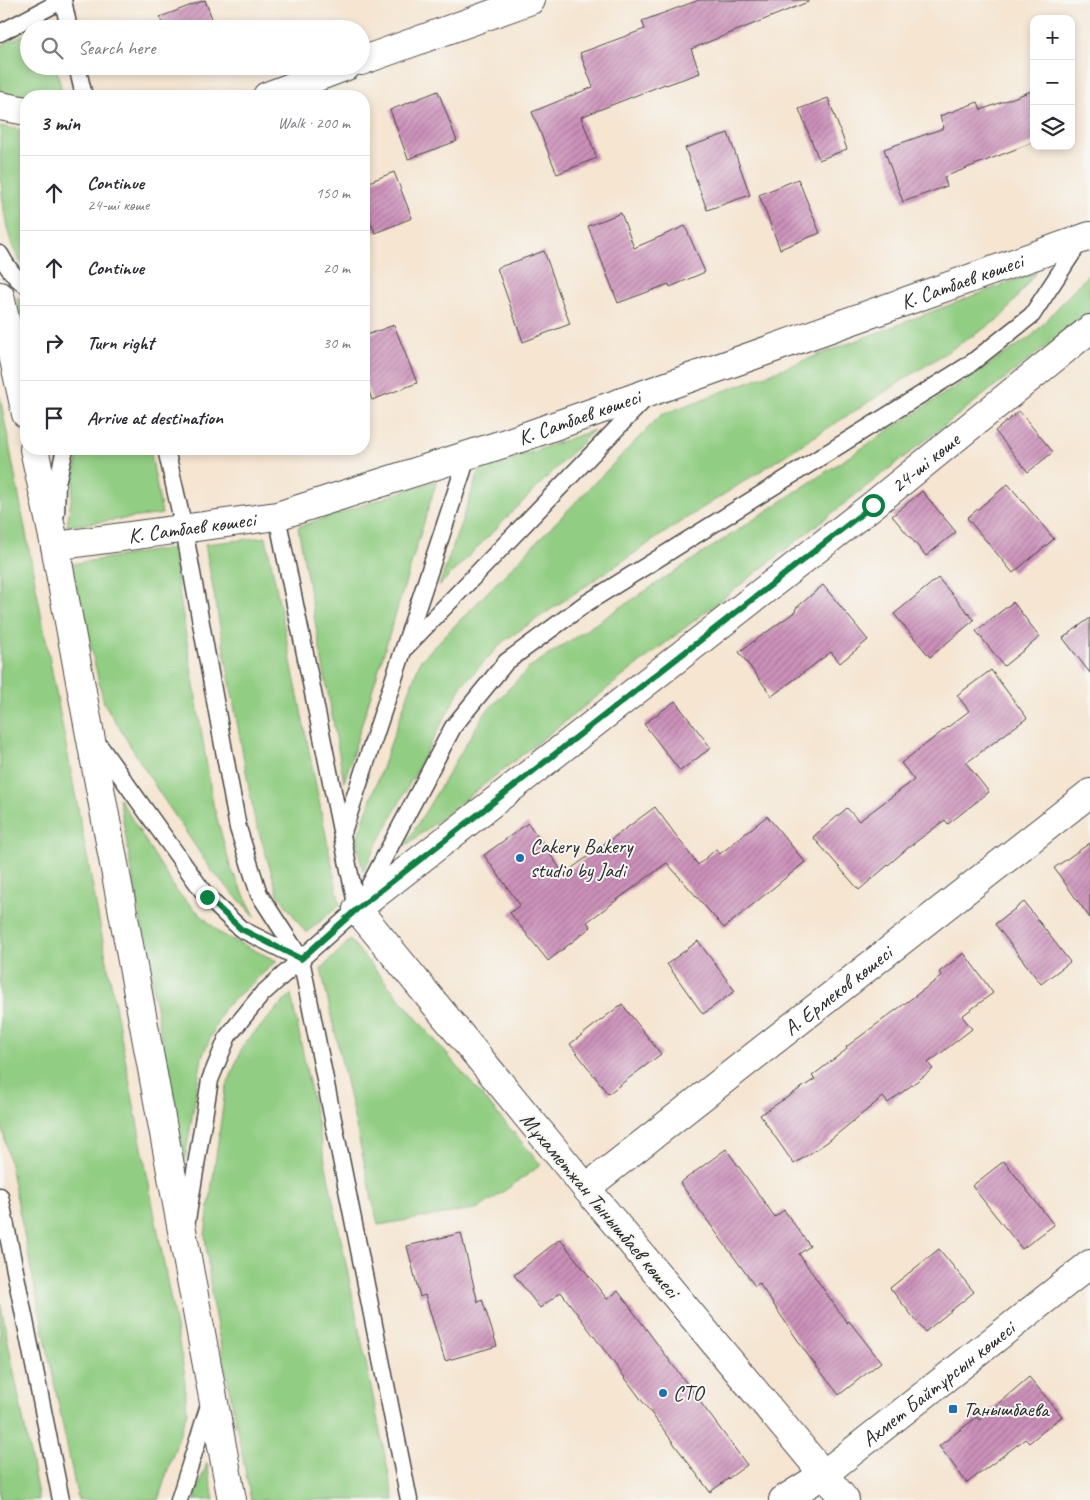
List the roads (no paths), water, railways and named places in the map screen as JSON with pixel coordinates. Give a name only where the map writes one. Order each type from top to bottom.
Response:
[{"type":"street","points":[[370,58],[531,0]]},
{"type":"street","points":[[283,90],[323,75]]},
{"type":"street","points":[[0,106],[20,110]]},
{"type":"street","name":"К. Сатбаев көшесі","points":[[55,546],[277,516],[468,455],[652,392],[1086,238]]},
{"type":"street","points":[[0,296],[20,387]]},
{"type":"street","name":"24-ші көше","points":[[357,909],[873,505],[1090,329]]},
{"type":"street","points":[[35,455],[55,546],[232,1500]]},
{"type":"street","name":"А. Ермеков көшесі","points":[[586,1188],[1090,793]]},
{"type":"street","name":"Мұхаметжан Тынышбаев көшесі","points":[[357,909],[845,1500]]},
{"type":"street","name":"Ахмет Байтұрсын көшесі","points":[[783,1500],[824,1474],[1090,1264]]},
{"type":"lane","points":[[25,20],[63,0],[67,20]]},
{"type":"lane","points":[[0,33],[20,23]]},
{"type":"lane","points":[[79,75],[83,90]]},
{"type":"lane","points":[[184,1239],[210,1080],[228,1036],[262,994],[357,909],[453,727],[506,662],[585,604],[970,364],[1032,315],[1086,238]]},
{"type":"lane","points":[[0,254],[5,263],[20,280]]},
{"type":"lane","points":[[403,650],[652,392]]},
{"type":"lane","points":[[55,546],[58,483],[64,455]]},
{"type":"lane","points":[[167,455],[184,529],[238,828],[259,894],[301,959],[409,1500]]},
{"type":"lane","points":[[342,834],[468,455]]},
{"type":"lane","points":[[277,516],[357,909]]},
{"type":"lane","points":[[90,732],[207,897],[241,929],[301,959]]},
{"type":"lane","points":[[0,1196],[62,1500]]},
{"type":"lane","points":[[179,1500],[212,1395]]},
{"type":"place","name":"Cakery Bakery studio by Jadi","points":[[520,858]]},
{"type":"place","name":"СТО","points":[[663,1393]]},
{"type":"place","name":"Танышбаева","points":[[953,1409]]}]
